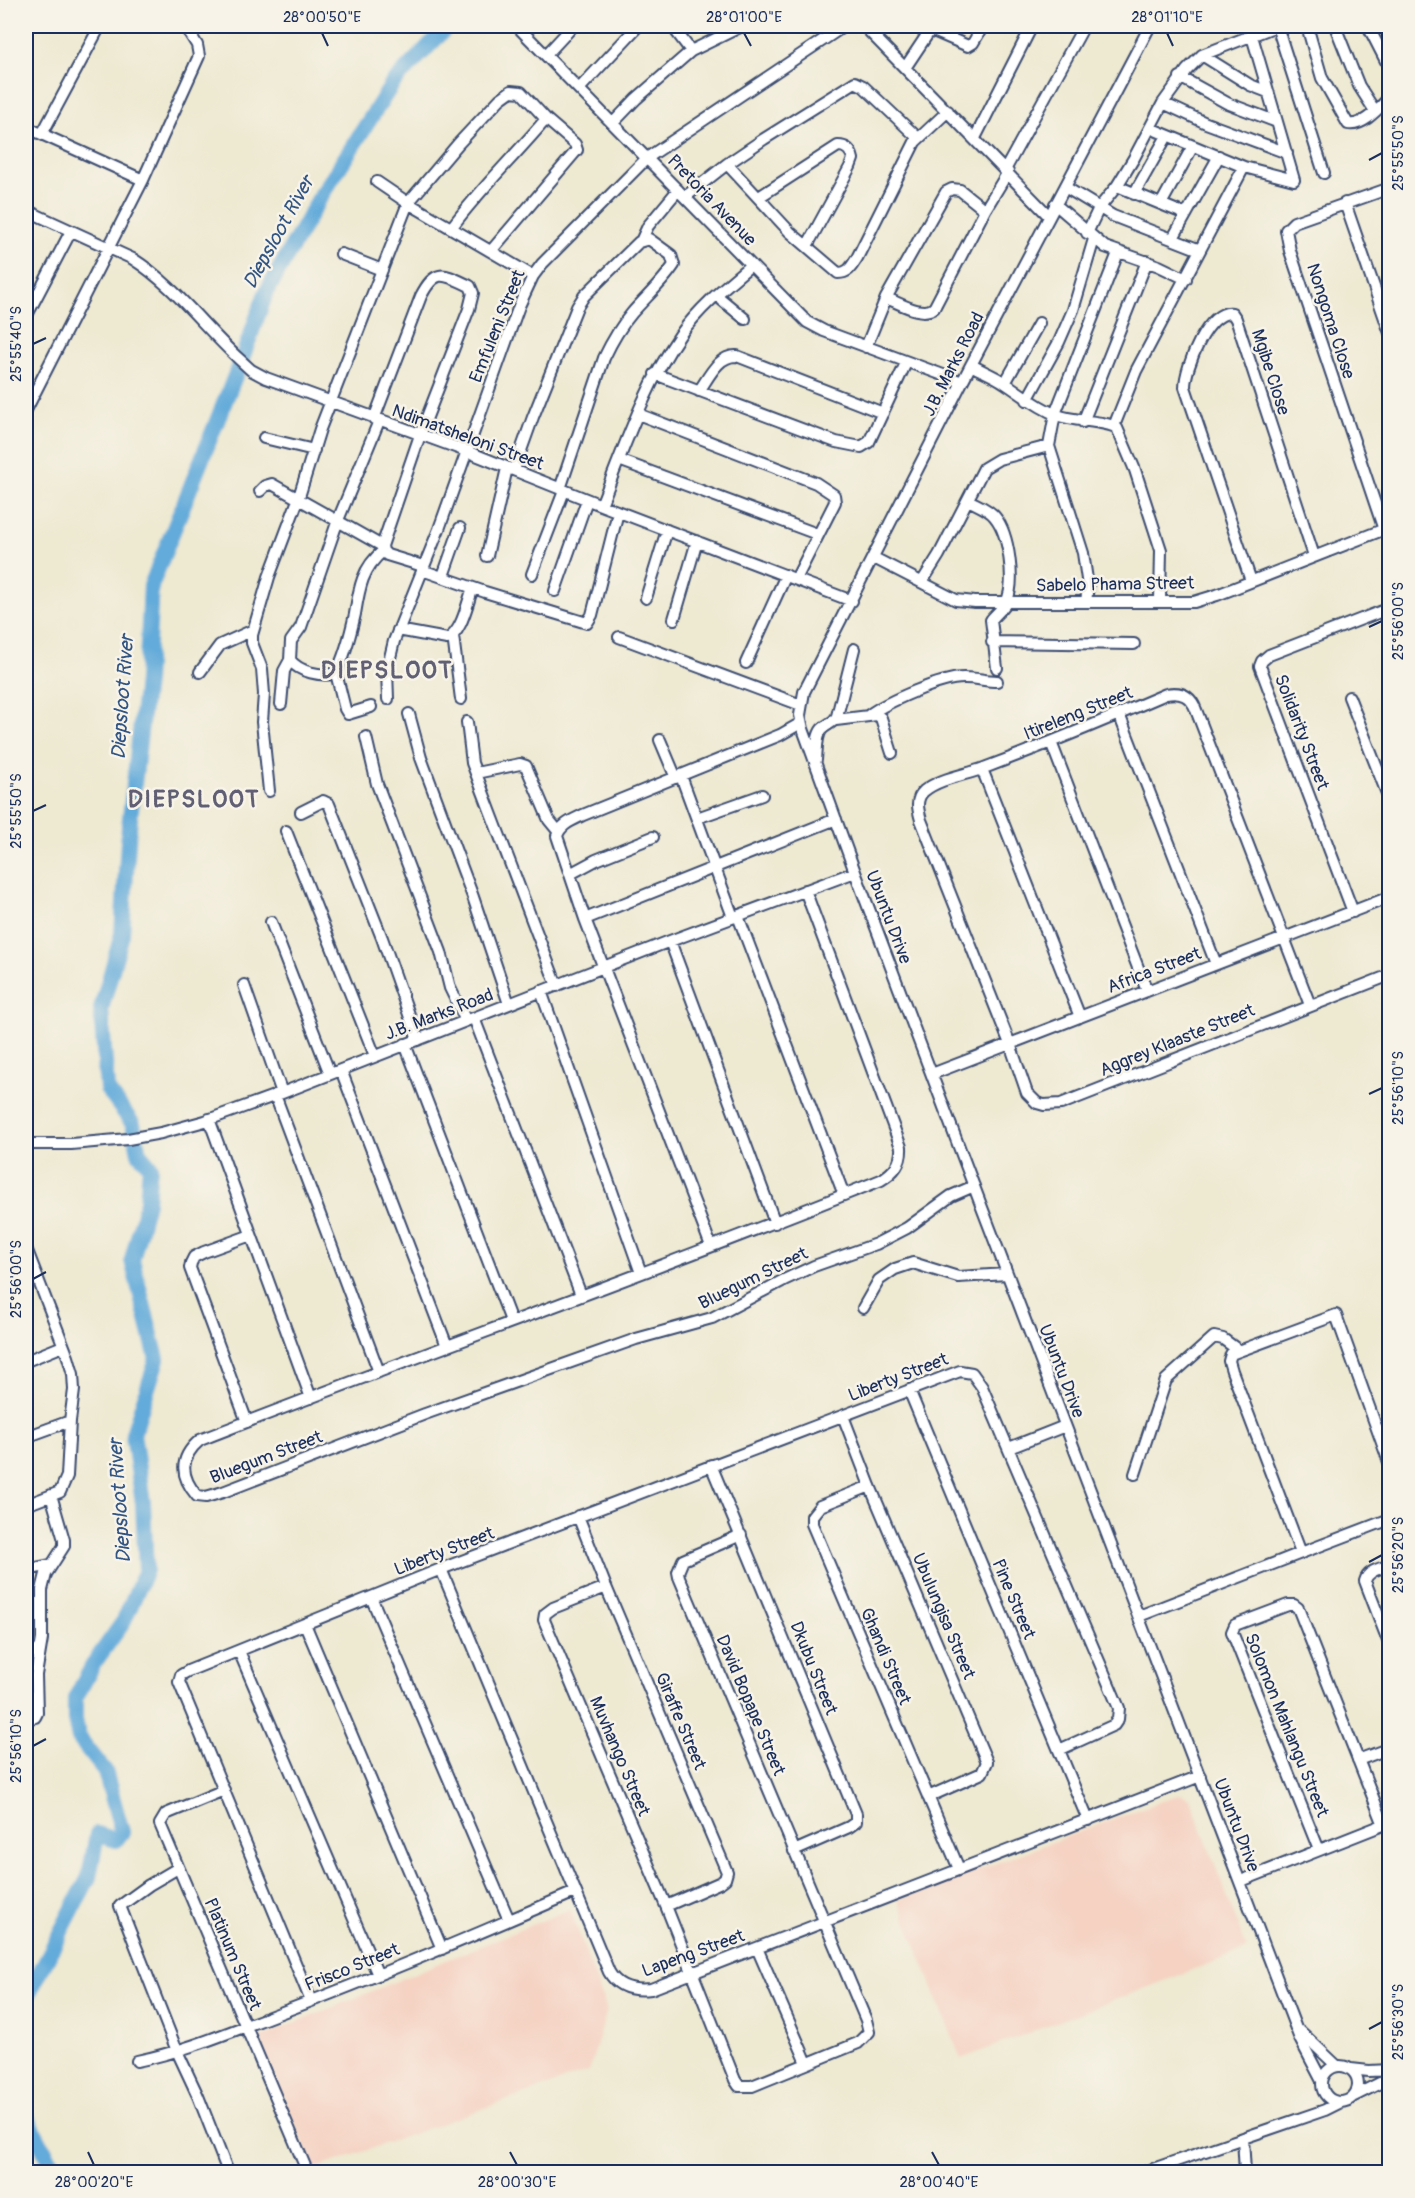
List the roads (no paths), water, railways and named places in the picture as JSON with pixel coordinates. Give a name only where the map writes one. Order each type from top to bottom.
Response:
[{"type":"street","points":[[42,134],[100,26]]},
{"type":"street","points":[[26,410],[143,180],[199,56],[197,45],[185,26]]},
{"type":"street","name":"Pretoria Avenue","points":[[517,26],[807,322],[824,331],[906,363],[962,382]]},
{"type":"street","points":[[546,55],[573,26]]},
{"type":"street","points":[[579,89],[638,26]]},
{"type":"street","points":[[672,26],[691,51]]},
{"type":"street","points":[[613,123],[636,99],[691,51],[742,26]]},
{"type":"street","points":[[864,26],[1049,216]]},
{"type":"street","points":[[905,68],[932,28],[968,46],[973,43],[983,26]]},
{"type":"street","points":[[975,138],[1032,26]]},
{"type":"street","points":[[886,298],[920,311],[930,311],[937,305],[985,210],[1084,26]]},
{"type":"street","name":"J.B. Marks Road","points":[[801,723],[804,692],[962,382],[1150,26]]},
{"type":"street","points":[[1027,400],[1059,342],[1073,310],[1090,236],[1099,208],[1117,186],[1180,77],[1202,56],[1276,26],[1324,172]]},
{"type":"street","points":[[1307,26],[1322,78],[1348,124],[1356,124],[1375,111],[1389,97]]},
{"type":"street","points":[[1335,26],[1349,65],[1375,111]]},
{"type":"street","points":[[1368,26],[1389,69]]},
{"type":"street","name":"Emfuleni Street","points":[[388,699],[387,670],[398,630],[439,529],[519,306],[533,276],[542,264],[647,158],[839,27]]},
{"type":"street","points":[[1150,128],[1244,167],[1294,180],[1252,36]]},
{"type":"street","points":[[1202,56],[1250,85],[1268,92]]},
{"type":"street","points":[[1180,77],[1227,103],[1277,122]]},
{"type":"street","points":[[487,556],[511,469],[577,308],[584,296],[642,239],[648,226],[682,194],[855,82],[863,86],[918,138]]},
{"type":"street","points":[[268,791],[262,722],[264,694],[262,669],[252,643],[253,630],[268,577],[298,500],[331,403],[408,203],[458,144],[507,93],[521,92],[546,119],[568,138],[577,150],[491,251]]},
{"type":"street","points":[[1163,103],[1206,123],[1287,153]]},
{"type":"street","points":[[727,164],[790,232],[838,273],[845,273],[850,270],[918,138],[948,111]]},
{"type":"street","points":[[452,227],[474,198],[546,119]]},
{"type":"street","points":[[26,127],[143,180]]},
{"type":"street","points":[[1134,194],[1167,136]]},
{"type":"street","points":[[759,197],[838,146],[844,146],[849,150],[854,159],[807,246]]},
{"type":"street","points":[[1161,204],[1193,146]]},
{"type":"street","points":[[1173,238],[1218,156]]},
{"type":"street","points":[[1114,426],[1136,371],[1244,167]]},
{"type":"street","points":[[377,182],[408,203],[533,276]]},
{"type":"street","points":[[1117,186],[1185,214]]},
{"type":"street","points":[[1065,187],[1113,216],[1200,250]]},
{"type":"street","name":"Nongoma Close","points":[[1386,529],[1287,239],[1286,230],[1290,224],[1389,188]]},
{"type":"street","points":[[866,347],[886,298],[946,192],[952,189],[960,190],[985,210]]},
{"type":"street","points":[[1345,203],[1389,333]]},
{"type":"street","points":[[1055,204],[1090,236],[1118,253],[1147,261],[1186,279]]},
{"type":"street","name":"Ndimatsheloni Street","points":[[26,210],[133,259],[154,273],[251,370],[266,378],[466,451],[587,500],[852,601]]},
{"type":"street","points":[[26,317],[71,231]]},
{"type":"street","points":[[532,573],[611,342],[674,265],[671,255],[649,239],[642,239]]},
{"type":"street","points":[[1086,602],[1088,586],[1083,553],[1049,446],[1055,414],[1118,253]]},
{"type":"street","points":[[341,254],[382,270]]},
{"type":"street","points":[[1083,422],[1147,261]]},
{"type":"street","points":[[601,505],[655,374],[686,327],[716,295],[751,265]]},
{"type":"street","points":[[281,704],[284,671],[290,660],[291,642],[301,627],[421,296],[429,281],[436,276],[454,279],[470,286],[473,295],[420,435],[383,549],[373,560],[361,582],[352,625],[336,673],[348,714],[371,707]]},
{"type":"street","points":[[716,295],[745,319]]},
{"type":"street","name":"Mgibe Close","points":[[1251,581],[1185,387],[1187,370],[1211,323],[1221,315],[1230,313],[1236,319],[1314,556]]},
{"type":"street","points":[[1005,383],[1040,323]]},
{"type":"street","points":[[699,391],[717,364],[728,357],[737,356],[884,413]]},
{"type":"street","points":[[655,374],[836,442],[861,447],[869,442],[906,363]]},
{"type":"street","points":[[971,365],[1005,383],[1027,400],[1055,414],[1083,422],[1114,426],[1135,470],[1161,550],[1160,601]]},
{"type":"street","points":[[638,414],[826,488],[834,495],[835,502],[791,577],[746,663]]},
{"type":"street","points":[[264,438],[314,450]]},
{"type":"street","points":[[922,582],[939,555],[984,468],[999,459],[1049,446]]},
{"type":"street","points":[[619,460],[818,534]]},
{"type":"street","points":[[260,492],[272,484],[338,520],[383,549],[387,555],[473,588],[587,623],[592,615],[618,512]]},
{"type":"street","points":[[555,591],[587,500]]},
{"type":"street","points":[[968,500],[990,512],[999,523],[1010,560],[1006,602],[991,620],[997,668]]},
{"type":"street","points":[[442,576],[460,528]]},
{"type":"street","name":"Sabelo Phama Street","points":[[873,558],[956,600],[1194,602],[1386,529]]},
{"type":"street","points":[[646,598],[667,530]]},
{"type":"street","points":[[674,619],[697,541]]},
{"type":"street","points":[[461,699],[453,636],[473,588]]},
{"type":"street","name":"Solidarity Street","points":[[1353,912],[1260,666],[1269,654],[1389,608]]},
{"type":"street","points":[[200,672],[220,645],[253,630]]},
{"type":"street","points":[[398,630],[447,639],[453,636]]},
{"type":"street","points":[[619,637],[801,705]]},
{"type":"street","points":[[992,642],[1134,644]]},
{"type":"street","points":[[836,720],[855,649]]},
{"type":"street","points":[[290,660],[307,671],[320,674],[336,673]]},
{"type":"street","points":[[869,715],[894,699],[950,680],[964,678],[998,681]]},
{"type":"street","name":"Itireleng Street","points":[[1010,1044],[918,808],[919,796],[931,787],[1051,742],[1171,693],[1182,694],[1193,702],[1310,1005]]},
{"type":"street","points":[[1349,697],[1389,801]]},
{"type":"street","points":[[409,714],[421,758],[473,897],[509,1004]]},
{"type":"street","points":[[1119,714],[1216,964]]},
{"type":"street","points":[[815,763],[819,734],[823,728],[836,720],[869,715],[877,715],[881,718],[892,753]]},
{"type":"street","points":[[467,722],[472,763],[557,986]]},
{"type":"street","points":[[558,831],[567,823],[583,815],[780,735],[801,723]]},
{"type":"street","name":"Ubuntu Drive","points":[[801,723],[855,872],[1065,1426],[1303,2046],[1323,2086]]},
{"type":"street","points":[[366,736],[377,784],[441,952],[450,988],[470,1019],[580,1295]]},
{"type":"street","points":[[660,740],[697,818],[844,1195]]},
{"type":"street","points":[[1051,742],[1147,991]]},
{"type":"street","points":[[476,773],[520,764],[526,766],[549,820],[558,831],[559,845],[585,919],[711,1246]]},
{"type":"street","points":[[982,769],[1080,1017]]},
{"type":"street","points":[[697,818],[762,795]]},
{"type":"street","points":[[301,812],[323,801],[329,804],[382,938],[418,1040]]},
{"type":"street","points":[[585,919],[836,819]]},
{"type":"street","points":[[286,831],[375,1056]]},
{"type":"street","points":[[570,874],[596,860],[653,837]]},
{"type":"street","name":"J.B. Marks Road","points":[[26,1144],[71,1144],[128,1139],[161,1133],[208,1119],[279,1094],[670,941],[855,872]]},
{"type":"street","name":"Bluegum Street","points":[[805,891],[901,1147],[901,1156],[895,1170],[888,1176],[775,1223],[200,1440],[190,1449],[185,1459],[184,1469],[188,1486],[197,1496],[206,1497],[223,1492],[425,1414],[636,1339],[712,1318],[794,1275],[876,1244],[907,1228],[951,1197],[974,1186]]},
{"type":"street","name":"Africa Street","points":[[932,1074],[1389,897]]},
{"type":"street","points":[[271,922],[330,1074]]},
{"type":"street","points":[[670,941],[775,1223]]},
{"type":"street","name":"Aggrey Klaaste Street","points":[[1010,1044],[1027,1093],[1037,1103],[1054,1106],[1389,975]]},
{"type":"street","points":[[244,985],[279,1094],[379,1372]]},
{"type":"street","points":[[541,991],[641,1273]]},
{"type":"street","points":[[405,1044],[511,1321]]},
{"type":"street","points":[[341,1070],[447,1346]]},
{"type":"street","points":[[208,1119],[311,1398]]},
{"type":"street","points":[[247,1422],[190,1268],[194,1257],[199,1254],[251,1235]]},
{"type":"street","points":[[26,1248],[74,1374],[67,1476],[60,1492],[26,1505]]},
{"type":"street","points":[[863,1308],[879,1280],[895,1269],[913,1263],[958,1277],[1007,1274]]},
{"type":"street","points":[[1301,1553],[1230,1365],[1231,1354],[1336,1315],[1389,1465]]},
{"type":"street","points":[[1135,1474],[1167,1379],[1212,1338],[1220,1338],[1238,1350]]},
{"type":"street","points":[[26,1361],[63,1346]]},
{"type":"street","name":"Liberty Street","points":[[312,2001],[179,1678],[188,1671],[441,1569],[960,1371],[972,1373],[982,1387],[1120,1712],[1119,1719],[1114,1725],[1059,1750]]},
{"type":"street","name":"Pine Street","points":[[909,1390],[1088,1820]]},
{"type":"street","name":"Ubulungisa Street","points":[[843,1416],[870,1486],[987,1762],[982,1773],[927,1797]]},
{"type":"street","points":[[26,1437],[69,1421]]},
{"type":"street","points":[[1009,1448],[1065,1426]]},
{"type":"street","name":"Dkubu Street","points":[[711,1465],[856,1814],[856,1822],[849,1827],[794,1851]]},
{"type":"street","name":"Ghandi Street","points":[[870,1486],[820,1506],[814,1511],[811,1519],[959,1869]]},
{"type":"street","points":[[26,1721],[35,1717],[37,1713],[36,1675],[40,1649],[42,1590],[50,1565],[64,1546],[51,1496]]},
{"type":"street","name":"Giraffe Street","points":[[578,1516],[727,1872],[725,1879],[721,1882],[666,1906]]},
{"type":"street","points":[[1139,1616],[1389,1520]]},
{"type":"street","name":"David Bopape Street","points":[[741,1535],[686,1558],[681,1563],[678,1572],[866,2020],[869,2032],[858,2043],[807,2062]]},
{"type":"street","points":[[26,1570],[50,1565]]},
{"type":"street","points":[[1389,1565],[1371,1572],[1365,1581],[1389,1646]]},
{"type":"street","name":"Lapeng Street","points":[[441,1569],[609,1972],[620,1984],[637,1989],[651,1989],[1200,1776]]},
{"type":"street","name":"Muvhango Street","points":[[606,1587],[553,1608],[545,1614],[544,1620],[666,1906],[731,2070],[739,2086],[752,2086],[807,2062]]},
{"type":"street","points":[[371,1598],[509,1920]]},
{"type":"street","name":"Solomon Mahlangu Street","points":[[1319,1850],[1232,1632],[1235,1625],[1288,1605],[1298,1608],[1358,1760],[1387,1824]]},
{"type":"street","points":[[305,1624],[442,1949]]},
{"type":"street","points":[[26,1655],[40,1649]]},
{"type":"street","points":[[239,1651],[378,1975]]},
{"type":"street","points":[[1358,1760],[1389,1748]]},
{"type":"street","name":"Platinum Street","points":[[224,1790],[168,1812],[161,1819],[161,1829],[305,2166]]},
{"type":"street","points":[[1241,1881],[1387,1824]]},
{"type":"street","points":[[178,1868],[120,1906],[228,2172]]},
{"type":"street","name":"Frisco Street","points":[[137,2061],[177,2051],[312,2001],[575,1892]]},
{"type":"street","points":[[757,1948],[807,2062]]},
{"type":"street","name":"Ubuntu Drive","points":[[1298,2029],[1337,2066]]},
{"type":"street","points":[[1308,2115],[1318,2103],[1328,2070],[1337,2066],[1369,2071],[1389,2070]]},
{"type":"street","points":[[1351,2069],[1358,2079],[1358,2091],[1354,2096]]},
{"type":"street","points":[[1144,2172],[1167,2169],[1243,2138],[1325,2110],[1389,2078]]},
{"type":"street","points":[[1323,2086],[1333,2101],[1341,2102]]},
{"type":"street","points":[[1243,2138],[1245,2172]]},
{"type":"waterway","name":"Diepsloot River","points":[[26,1999],[89,1877],[97,1834],[116,1840],[122,1832],[105,1771],[79,1738],[75,1720],[75,1699],[94,1663],[124,1621],[146,1570],[143,1503],[133,1434],[157,1359],[132,1260],[147,1202],[150,1166],[139,1153],[133,1124],[107,1089],[101,1009],[122,934],[129,827],[146,681],[151,586],[266,293],[319,199],[393,83],[448,26]]},
{"type":"waterway","name":"Diepsloot River","points":[[26,2116],[56,2172]]},
{"type":"district","name":"DIEPSLOOT","points":[[387,670]]},
{"type":"district","name":"DIEPSLOOT","points":[[194,799]]}]
